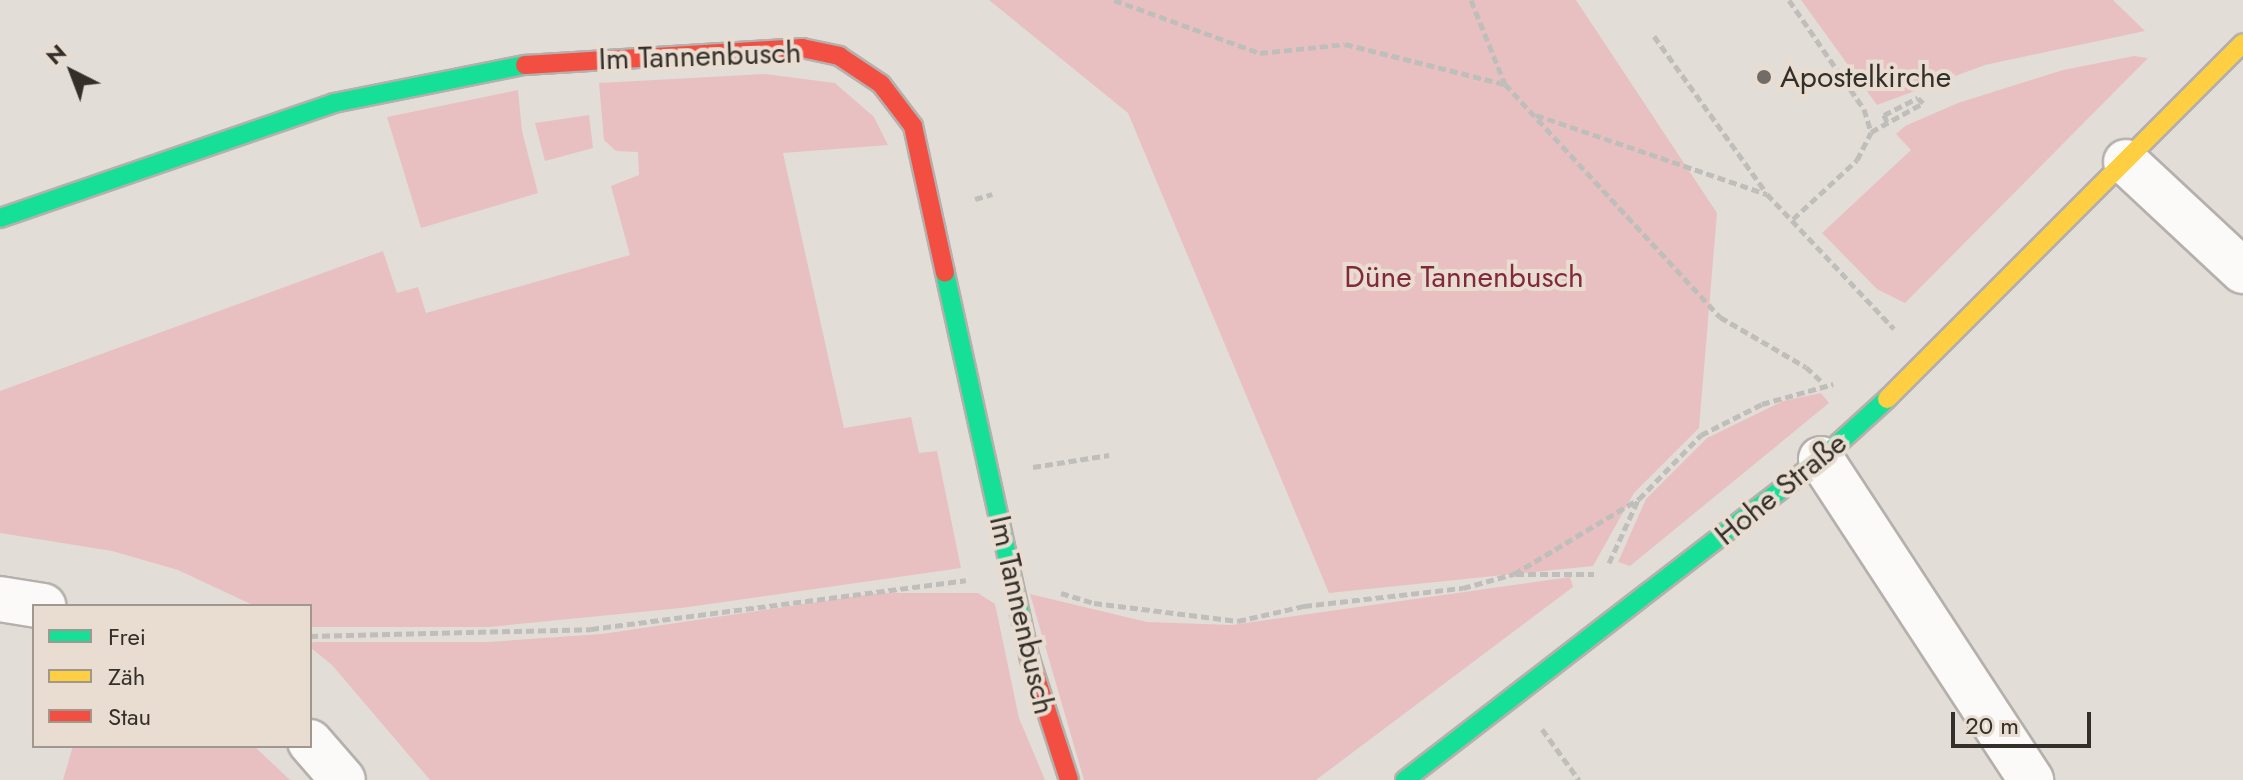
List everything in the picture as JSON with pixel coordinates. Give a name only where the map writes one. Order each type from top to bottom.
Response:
[{"type":"street","name":"Hohe Straße","points":[[1405,780],[1518,696],[1821,459],[1933,356],[2243,43]]},
{"type":"street","name":"Im Tannenbusch","points":[[0,218],[334,103],[428,82],[514,66],[640,56],[802,48],[839,56],[881,84],[913,126],[1010,577],[1042,709],[1069,780]]},
{"type":"street","points":[[2126,162],[2243,271]]},
{"type":"street","points":[[1821,459],[2031,780]]},
{"type":"street","points":[[0,599],[32,604]]},
{"type":"street","points":[[312,744],[343,780]]},
{"type":"path","points":[[1114,0],[1260,53],[1345,44],[1505,84]]},
{"type":"path","points":[[1471,0],[1505,84],[1720,317],[1806,367],[1823,383],[1843,389]]},
{"type":"path","points":[[1789,0],[1864,109],[1871,132]]},
{"type":"path","points":[[1654,36],[1767,194],[1895,330]]},
{"type":"path","points":[[1793,219],[1857,160],[1871,132],[1923,103],[1918,98],[1884,115],[1887,122]]},
{"type":"path","points":[[1533,114],[1767,194]]},
{"type":"path","points":[[1514,574],[1639,499],[1701,435],[1762,404],[1823,383]]},
{"type":"path","points":[[989,474],[1109,455]]},
{"type":"path","points":[[312,636],[591,629],[894,586],[1010,577],[1094,603],[1238,621],[1304,606],[1463,588],[1514,574],[1604,574],[1639,499]]},
{"type":"path","points":[[1518,696],[1579,780]]},
{"type":"green space","name":"Düne Tannenbusch","points":[[989,0],[1576,0],[1717,213],[1699,428],[1634,493],[1593,566],[1329,593],[1128,113]]},
{"type":"green space","points":[[1801,0],[2113,0],[2145,31],[1985,65],[1877,105]]},
{"type":"green space","points":[[2134,56],[2148,58],[1905,303],[1877,289],[1822,233],[1911,150],[1896,134],[1905,126],[1958,103],[2063,70]]},
{"type":"green space","points":[[765,74],[835,83],[874,117],[888,145],[783,153],[844,428],[911,417],[919,453],[937,451],[961,568],[681,608],[489,627],[312,627],[312,604],[251,604],[178,570],[112,551],[0,533],[0,391],[383,251],[397,293],[418,287],[426,313],[630,255],[611,186],[639,175],[638,152],[616,151],[604,140],[599,83]]},
{"type":"green space","points":[[518,90],[522,131],[538,193],[421,228],[387,117]]},
{"type":"green space","points":[[589,115],[593,148],[545,161],[535,123]]},
{"type":"green space","points":[[1821,393],[1829,403],[1630,566],[1618,562],[1646,499],[1707,438],[1783,401]]},
{"type":"green space","points":[[1570,577],[1573,587],[1316,780],[1084,780],[1030,594],[1147,622],[1232,625]]},
{"type":"green space","points":[[879,593],[978,593],[995,604],[1019,718],[1045,780],[430,780],[332,665],[312,649],[313,642],[488,642],[602,634]]},
{"type":"green space","points":[[72,748],[256,748],[290,780],[63,780]]},
{"type":"traffic: fast","points":[[0,218],[334,103],[525,65]]},
{"type":"traffic: fast","points":[[945,273],[1030,659]]},
{"type":"traffic: fast","points":[[1405,780],[1821,459],[1887,399]]},
{"type":"traffic: slow","points":[[1887,399],[2243,43]]},
{"type":"traffic: jam","points":[[525,65],[802,48],[839,56],[881,84],[913,126],[945,273]]},
{"type":"traffic: jam","points":[[1030,659],[1069,780]]},
{"type":"place","name":"Apostelkirche","points":[[1764,77]]}]
